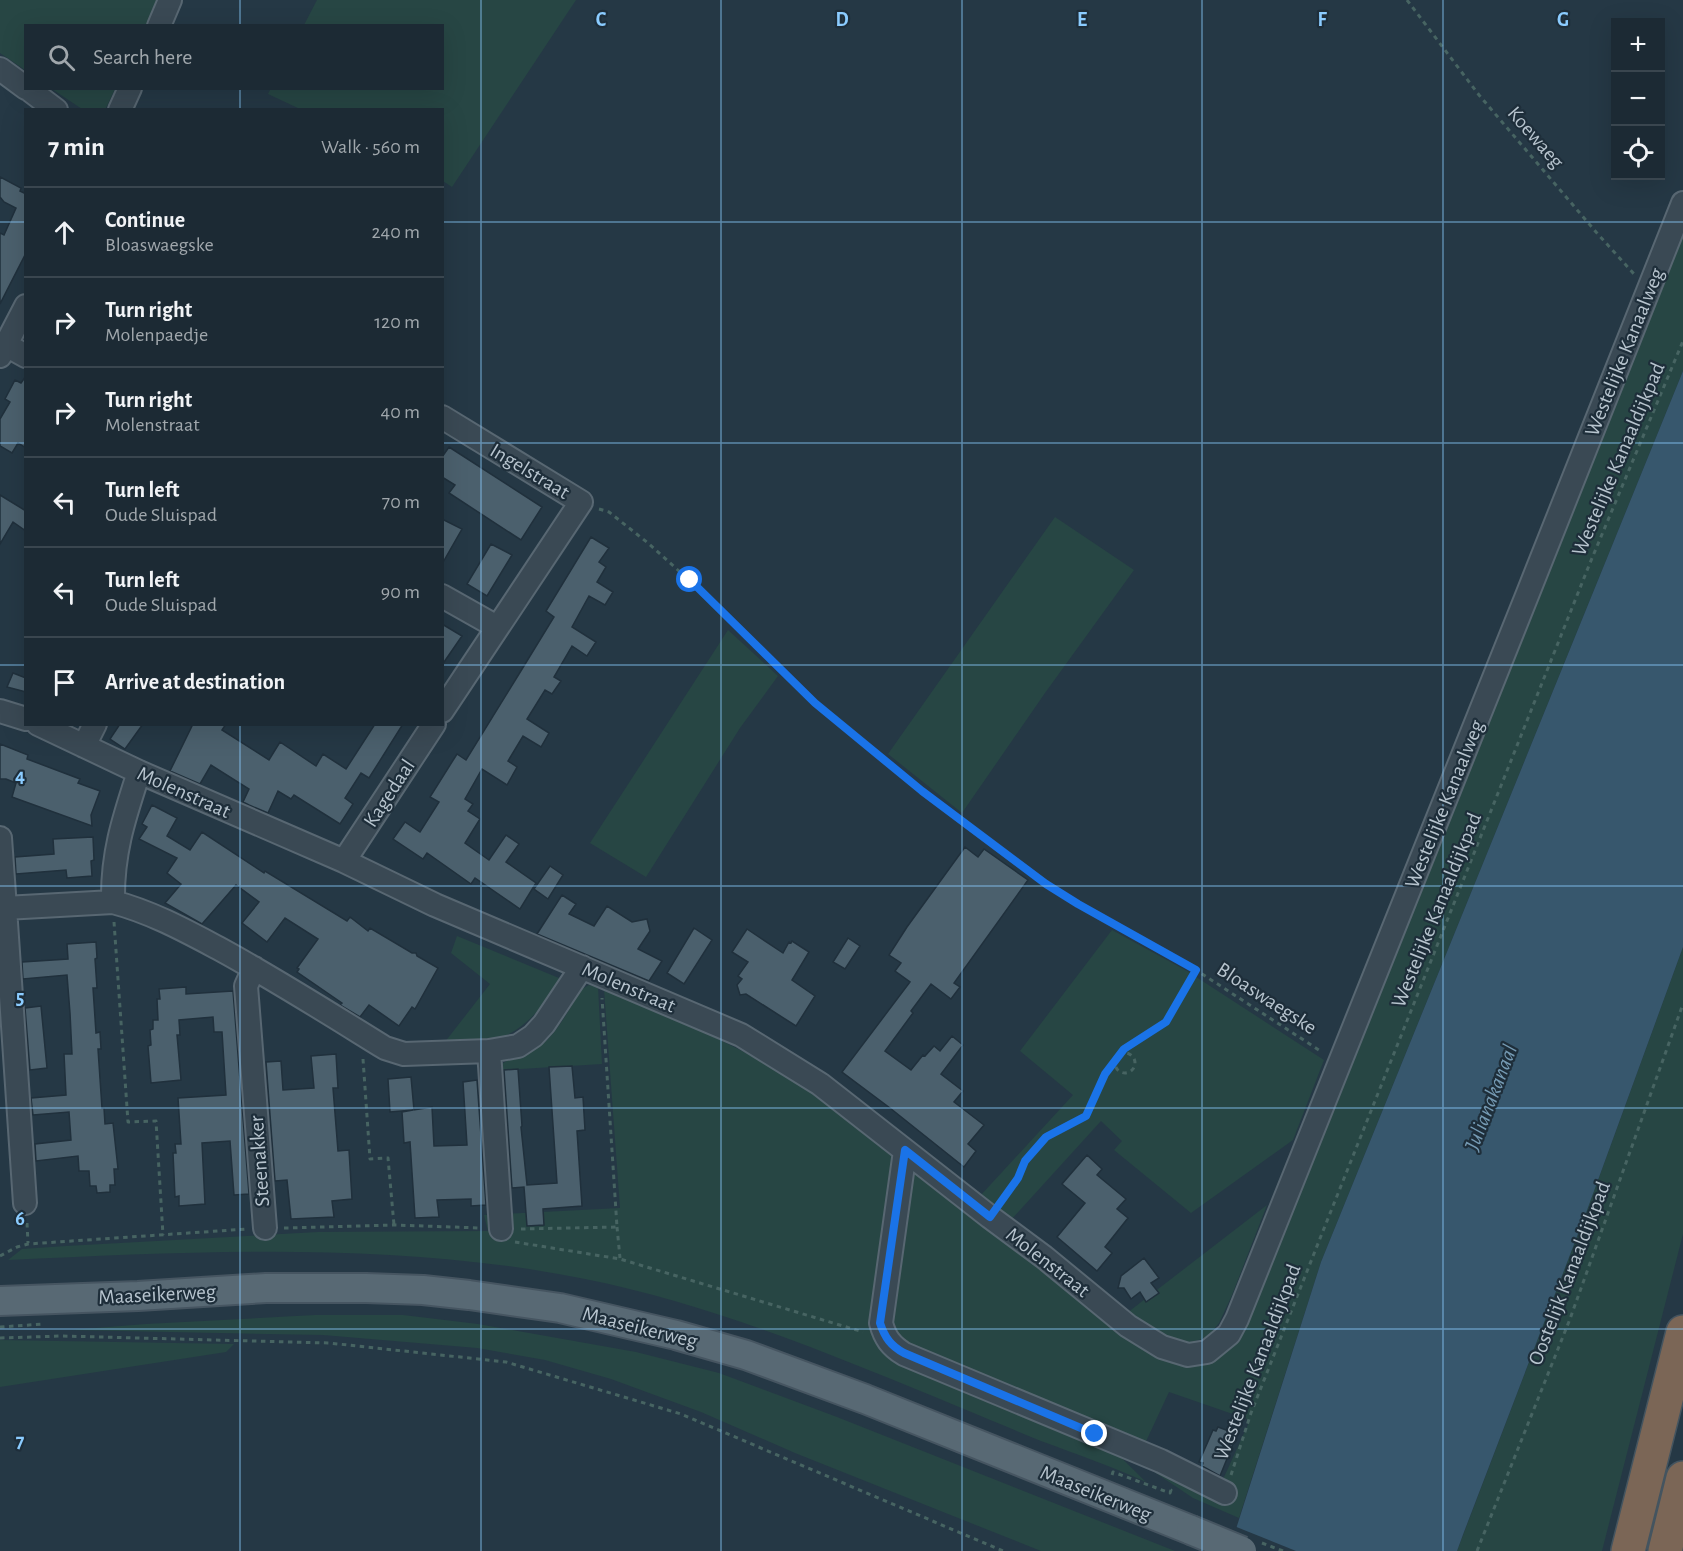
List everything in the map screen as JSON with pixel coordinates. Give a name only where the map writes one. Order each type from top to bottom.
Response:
[{"type":"highway","points":[[1628,1551],[1683,1332]]},
{"type":"highway","points":[[1665,1551],[1683,1478]]},
{"type":"main road","name":"Maaseikerweg","points":[[0,1301],[267,1288],[366,1288],[423,1290],[560,1308],[676,1335],[746,1355],[865,1399],[1242,1551]]},
{"type":"street","points":[[160,24],[170,0]]},
{"type":"street","points":[[0,69],[24,87]]},
{"type":"street","points":[[29,90],[53,108]]},
{"type":"street","points":[[121,108],[129,90]]},
{"type":"street","name":"Westelijke Kanaalweg","points":[[1162,1347],[1188,1355],[1207,1352],[1229,1334],[1237,1319],[1683,203]]},
{"type":"street","points":[[11,353],[24,312]]},
{"type":"street","name":"Ingelstraat","points":[[444,418],[580,502],[497,627]]},
{"type":"street","points":[[444,597],[497,627],[444,708]]},
{"type":"street","points":[[0,711],[24,718]]},
{"type":"street","name":"Molenstraat","points":[[42,726],[139,772],[344,861],[435,905],[741,1035],[820,1084],[1044,1257],[1128,1326],[1162,1347]]},
{"type":"street","points":[[84,746],[94,726]]},
{"type":"street","name":"Kagedaal","points":[[344,861],[433,726]]},
{"type":"street","points":[[113,902],[112,879],[116,847],[139,772]]},
{"type":"street","points":[[0,838],[25,1203]]},
{"type":"street","points":[[5,908],[113,902],[175,925],[254,968],[385,1048],[404,1054],[489,1051],[518,1046],[533,1036],[592,972]]},
{"type":"street","name":"Steenakker","points":[[254,968],[246,987],[265,1228]]},
{"type":"street","points":[[489,1051],[501,1228]]},
{"type":"street","points":[[905,1150],[880,1323],[893,1347],[1161,1461],[1225,1493]]},
{"type":"path","name":"Koewaeg","points":[[1407,0],[1479,95],[1596,232],[1649,288]]},
{"type":"path","name":"Westelijke Kanaaldijkpad","points":[[1225,1493],[1251,1413],[1319,1241],[1590,563],[1683,341]]},
{"type":"path","name":"Bloaswaegske","points":[[580,502],[609,512],[648,543],[690,580],[815,703],[922,791],[1062,894],[1196,970],[1340,1063]]},
{"type":"path","points":[[113,902],[128,1122],[156,1121],[163,1235]]},
{"type":"path","points":[[990,1217],[1018,1178],[1025,1161],[1046,1137],[1086,1116],[1100,1082],[1124,1049],[1166,1022],[1196,970]]},
{"type":"path","points":[[592,972],[620,1258]]},
{"type":"path","name":"Oostelijk Kanaaldijkpad","points":[[1477,1551],[1570,1318],[1683,1004]]},
{"type":"path","points":[[361,1033],[370,1159],[388,1158],[393,1225]]},
{"type":"path","points":[[1123,1054],[1130,1055],[1134,1061],[1134,1068],[1125,1073],[1118,1071],[1115,1064],[1117,1057],[1123,1054]]},
{"type":"path","name":"Steenakker","points":[[265,1228],[393,1225],[548,1230],[617,1227]]},
{"type":"path","points":[[0,1256],[28,1244],[265,1228]]},
{"type":"path","points":[[501,1228],[513,1241],[620,1258],[854,1330],[885,1336]]},
{"type":"path","points":[[0,1327],[45,1324]]},
{"type":"path","points":[[0,1338],[62,1336],[329,1343],[506,1362],[681,1414],[1003,1551]]},
{"type":"path","points":[[1113,1472],[1170,1493],[1171,1490],[1168,1488]]},
{"type":"green space","points":[[0,0],[160,0],[148,24],[24,24],[24,69],[0,53]]},
{"type":"green space","points":[[317,0],[576,0],[452,187],[444,182],[444,108],[298,108],[268,94],[270,90],[444,90],[444,24],[305,24]]},
{"type":"green space","points":[[54,90],[115,90],[106,108],[80,108]]},
{"type":"green space","points":[[1683,221],[1683,371],[1321,1262],[1239,1518],[1193,1498],[1120,1449],[1214,1499],[1250,1420],[1169,1392],[1142,1450],[1091,1428],[1146,1482],[775,1334],[681,1303],[585,1279],[514,1267],[370,1254],[225,1252],[8,1260],[22,1249],[66,1246],[318,1232],[488,1231],[484,1215],[620,1208],[604,989],[648,1004],[800,1080],[979,1219],[1111,1326],[1216,1350]]},
{"type":"green space","points":[[1055,517],[1134,570],[962,813],[888,754]]},
{"type":"green space","points":[[728,630],[778,676],[740,728],[646,877],[590,843]]},
{"type":"green space","points":[[1112,930],[1187,971],[1324,1060],[1293,1140],[1191,1213],[1114,1150],[1122,1141],[1101,1121],[1011,1220],[980,1196],[1073,1095],[1020,1051]]},
{"type":"green space","points":[[457,936],[559,978],[559,987],[534,1015],[511,1033],[488,1042],[441,1047],[490,984],[451,953]]},
{"type":"green space","points":[[1683,947],[1683,1234],[1602,1551],[1457,1551],[1586,1213]]},
{"type":"green space","points":[[589,985],[598,987],[602,1064],[502,1070],[502,1064],[535,1049],[546,1041],[558,1027],[582,989]]},
{"type":"green space","points":[[1267,1205],[1232,1295],[1219,1323],[1210,1334],[1191,1342],[1172,1342],[1127,1313]]},
{"type":"green space","points":[[315,1315],[403,1315],[478,1324],[636,1352],[719,1373],[837,1417],[1175,1551],[1041,1551],[795,1453],[701,1412],[611,1379],[545,1360],[477,1348],[323,1335],[70,1330]]},
{"type":"green space","points":[[0,1340],[234,1344],[226,1352],[0,1387]]},
{"type":"water","name":"Julianakanaal","points":[[1683,371],[1683,947],[1586,1213],[1457,1551],[1229,1551],[1321,1262]]},
{"type":"pier","points":[[1234,1526],[1296,1551],[1226,1551]]},
{"type":"building","points":[[0,177],[21,188],[20,191],[24,193],[24,257],[0,304],[0,233],[4,235],[16,208],[4,202],[0,197]]},
{"type":"building","points":[[24,379],[24,447],[18,443],[12,453],[0,446],[0,419],[10,402],[5,399],[15,380],[21,383]]},
{"type":"building","points":[[449,447],[542,507],[521,540],[449,493],[455,485],[444,478],[444,454]]},
{"type":"building","points":[[0,495],[24,510],[24,530],[13,522],[0,544]]},
{"type":"building","points":[[444,520],[462,529],[444,560]]},
{"type":"building","points":[[591,537],[609,548],[599,562],[606,567],[597,582],[613,592],[605,605],[589,596],[572,627],[596,642],[587,656],[572,646],[554,677],[561,681],[552,694],[545,690],[527,719],[549,733],[541,747],[523,736],[508,761],[517,767],[507,785],[482,769],[465,799],[473,804],[468,811],[480,819],[465,843],[489,860],[506,835],[519,844],[506,862],[536,883],[520,909],[475,878],[471,884],[427,853],[423,859],[393,839],[405,822],[420,832],[439,802],[430,797],[457,754],[466,760],[554,617],[546,611]]},
{"type":"building","points":[[491,544],[512,555],[487,596],[467,584]]},
{"type":"building","points":[[444,625],[462,636],[444,662]]},
{"type":"building","points":[[13,673],[24,677],[24,691],[7,687]]},
{"type":"building","points":[[119,726],[142,726],[125,749],[110,739]]},
{"type":"building","points":[[192,726],[225,726],[222,730],[269,760],[280,742],[316,766],[323,754],[346,769],[374,726],[402,726],[369,778],[361,773],[345,798],[353,804],[340,824],[294,795],[291,799],[278,791],[268,813],[249,805],[243,802],[249,789],[211,765],[200,784],[170,771]]},
{"type":"building","points":[[0,744],[28,755],[27,759],[80,779],[78,783],[100,791],[91,815],[92,826],[12,797],[16,783],[0,779]]},
{"type":"building","points":[[152,805],[177,818],[167,836],[190,850],[202,832],[264,873],[265,871],[347,921],[350,917],[368,931],[370,928],[438,968],[415,1009],[412,1007],[399,1026],[369,1005],[360,1017],[340,1005],[342,1003],[297,972],[299,969],[297,968],[318,939],[285,918],[267,942],[242,923],[259,902],[236,885],[202,924],[165,903],[181,884],[167,873],[177,858],[139,839],[147,827],[142,824]]},
{"type":"building","points":[[93,837],[92,876],[67,878],[66,870],[16,874],[15,857],[54,854],[53,839]]},
{"type":"building","points":[[965,847],[978,857],[984,849],[1028,880],[954,983],[960,987],[951,999],[931,984],[885,1051],[911,1070],[934,1046],[940,1051],[952,1036],[963,1045],[941,1074],[963,1091],[954,1102],[984,1125],[968,1144],[976,1151],[964,1167],[842,1072],[910,982],[895,971],[901,963],[889,955]]},
{"type":"building","points":[[550,866],[563,875],[548,899],[534,889]]},
{"type":"building","points":[[562,895],[576,904],[569,914],[594,926],[607,906],[632,922],[647,919],[650,931],[638,949],[662,961],[649,981],[537,934]]},
{"type":"building","points":[[694,928],[712,940],[684,984],[667,973]]},
{"type":"building","points":[[747,929],[783,953],[792,941],[809,952],[792,980],[815,996],[796,1026],[746,994],[740,995],[737,985],[742,979],[738,976],[748,962],[732,952]]},
{"type":"building","points":[[848,938],[860,946],[845,969],[833,962]]},
{"type":"building","points":[[96,942],[97,988],[93,988],[96,1033],[100,1032],[101,1049],[98,1049],[102,1108],[104,1108],[105,1124],[113,1123],[118,1169],[114,1169],[115,1185],[110,1185],[110,1192],[97,1193],[96,1186],[90,1186],[89,1171],[79,1171],[78,1156],[36,1161],[35,1144],[71,1140],[69,1112],[33,1115],[31,1098],[66,1095],[64,1054],[72,1054],[70,1013],[67,975],[23,979],[22,962],[68,959],[67,944]]},
{"type":"building","points":[[186,987],[186,994],[233,991],[249,1194],[234,1195],[230,1141],[202,1143],[205,1204],[179,1206],[179,1196],[175,1197],[173,1153],[176,1153],[175,1144],[181,1144],[178,1098],[226,1095],[222,1032],[214,1032],[213,1017],[179,1020],[180,1035],[177,1035],[181,1080],[151,1083],[148,1046],[151,1045],[150,1030],[153,1029],[153,1020],[158,1020],[159,989]]},
{"type":"building","points":[[41,1006],[47,1068],[30,1070],[25,1008]]},
{"type":"building","points":[[336,1054],[338,1088],[333,1088],[338,1151],[349,1150],[352,1199],[332,1201],[334,1217],[291,1219],[287,1180],[275,1181],[266,1062],[281,1061],[283,1090],[314,1088],[311,1056]]},
{"type":"building","points":[[572,1066],[575,1098],[583,1097],[585,1130],[577,1131],[582,1206],[543,1209],[544,1225],[527,1226],[524,1187],[512,1188],[504,1070],[518,1069],[527,1185],[557,1183],[549,1067]]},
{"type":"building","points":[[411,1077],[414,1110],[432,1107],[434,1146],[467,1145],[463,1082],[477,1080],[486,1205],[471,1206],[471,1199],[437,1200],[439,1217],[415,1218],[410,1142],[404,1143],[402,1112],[413,1110],[390,1112],[388,1079]]},
{"type":"building","points":[[1087,1155],[1102,1169],[1097,1175],[1126,1199],[1117,1209],[1128,1218],[1105,1247],[1112,1253],[1097,1271],[1057,1237],[1085,1203],[1062,1184]]},
{"type":"building","points":[[1144,1258],[1159,1278],[1151,1283],[1159,1293],[1146,1302],[1140,1292],[1131,1299],[1124,1288],[1118,1288],[1121,1276]]},
{"type":"building","points":[[1218,1427],[1237,1434],[1220,1476],[1199,1462],[1213,1430],[1216,1431]]},
{"type":"route","points":[[690,580],[815,703],[922,791],[1046,884],[1110,923],[1196,970],[1166,1022],[1124,1049],[1113,1061],[1100,1082],[1086,1116],[1046,1137],[1025,1161],[1018,1178],[990,1217],[905,1150],[880,1323],[885,1336],[893,1347],[904,1353],[1095,1434]]}]
